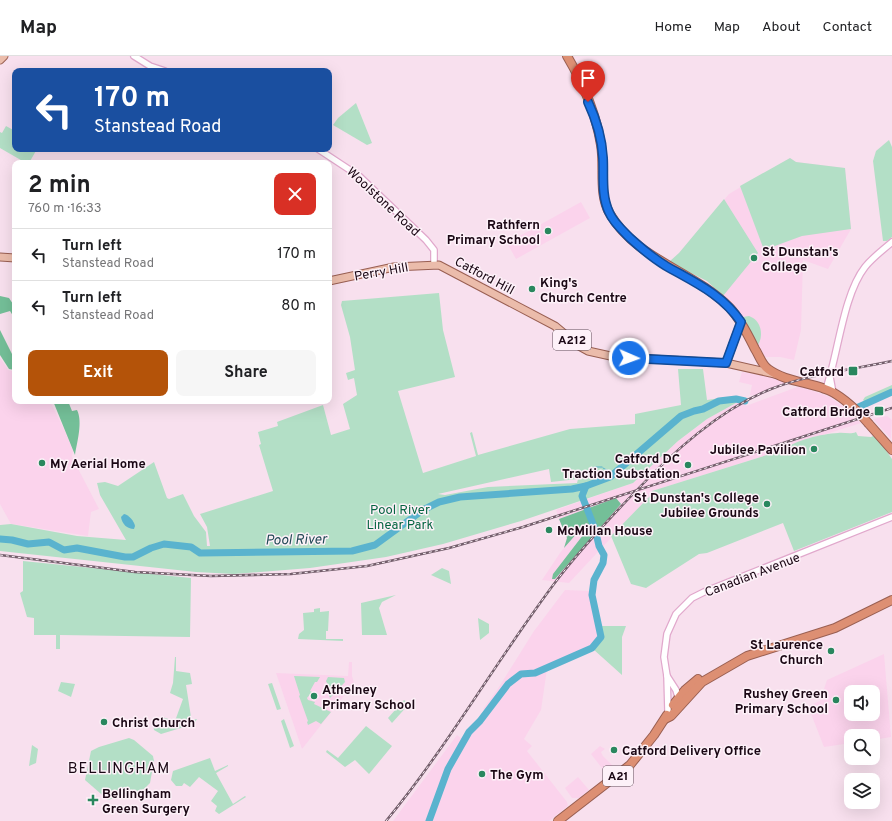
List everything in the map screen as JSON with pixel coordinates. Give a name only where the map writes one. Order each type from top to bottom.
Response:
[{"type":"highway","points":[[566,56],[579,75],[599,134],[603,157],[604,188],[609,212],[618,225],[641,248],[666,265],[711,291],[730,308],[741,322],[765,367],[776,374]]},
{"type":"highway","name":"Catford Hill","points":[[776,374],[831,392]]},
{"type":"highway","points":[[831,392],[854,408],[892,450]]},
{"type":"highway","name":"A21","points":[[558,821],[630,765],[645,748],[667,715],[670,716],[680,696],[709,676],[746,656],[835,628],[892,600]]},
{"type":"main road","points":[[0,60],[4,56]]},
{"type":"main road","points":[[0,257],[12,258]]},
{"type":"main road","name":"Perry Hill","points":[[332,280],[394,267],[434,264]]},
{"type":"main road","name":"Catford Hill","points":[[434,264],[444,267],[555,326],[579,346],[588,351],[614,357],[726,363],[751,367],[776,374]]},
{"type":"main road","points":[[726,363],[741,322]]},
{"type":"main road","name":"Catford Hill","points":[[751,367],[765,367]]},
{"type":"street","points":[[134,56],[156,68]]},
{"type":"street","name":"Woolstone Road","points":[[323,152],[360,176],[426,240],[434,250],[434,264]]},
{"type":"street","points":[[831,392],[830,378],[842,326],[857,280],[871,260],[892,242]]},
{"type":"street","name":"Canadian Avenue","points":[[667,715],[667,676],[664,649],[667,634],[676,614],[692,598],[892,518]]},
{"type":"street","name":"Canadian Avenue","points":[[667,676],[680,696]]},
{"type":"shaded area","name":"St Dunstan's College","points":[[790,158],[796,162],[845,168],[851,229],[828,269],[803,260],[801,330],[794,360],[780,357],[765,357],[738,309],[707,281],[669,262],[679,253],[729,194]]},
{"type":"shaded area","name":"Rathfern Primary School","points":[[581,202],[590,218],[516,259],[507,243]]},
{"type":"shaded area","points":[[0,358],[8,370],[12,371],[12,404],[52,404],[73,451],[72,457],[99,509],[91,512],[88,536],[11,524],[0,504]]},
{"type":"shaded area","points":[[742,372],[771,377],[788,382],[755,395],[750,395],[752,385],[739,382]]},
{"type":"shaded area","points":[[800,386],[830,397],[852,413],[852,416],[861,423],[788,446],[783,450],[652,491],[650,496],[569,583],[542,580],[570,540],[565,535],[556,510],[633,483],[678,441],[707,419],[745,398],[746,406]]},
{"type":"shaded area","points":[[887,416],[892,420],[891,439],[873,419]]},
{"type":"shaded area","points":[[565,590],[591,591],[600,634],[597,642],[585,651],[535,671],[519,672],[506,683],[484,710],[483,709],[497,690],[534,631]]},
{"type":"shaded area","name":"Rushey Green Primary School","points":[[884,654],[891,737],[880,739],[880,729],[844,729],[844,744],[824,747],[808,706],[820,701],[827,680]]},
{"type":"shaded area","name":"Athelney Primary School","points":[[349,662],[352,662],[352,676],[354,683],[302,749],[276,673],[348,676]]},
{"type":"shaded area","points":[[547,669],[541,710],[524,739],[532,746],[527,751],[567,802],[568,806],[549,821],[393,821],[457,735],[461,738],[518,676],[531,675]]},
{"type":"shaded area","points":[[600,746],[605,749],[601,752],[603,756],[617,770],[608,776],[591,754]]},
{"type":"shaded area","points":[[578,777],[589,790],[579,798],[572,798],[565,788]]},
{"type":"green space","points":[[356,103],[372,143],[367,145],[333,125],[338,118]]},
{"type":"green space","points":[[6,126],[12,129],[12,152],[35,152],[31,160],[21,160],[0,148],[0,132],[2,133]]},
{"type":"green space","points":[[889,140],[892,147],[892,237],[887,241],[883,241],[873,161],[876,151]]},
{"type":"green space","points":[[790,158],[796,162],[845,168],[851,229],[802,236],[764,250],[740,186]]},
{"type":"green space","points":[[724,199],[758,253],[723,296],[707,281],[669,262],[679,253]]},
{"type":"green space","name":"Pool River Linear Park","points":[[439,293],[443,330],[455,377],[398,391],[423,473],[476,456],[470,433],[472,432],[478,455],[570,429],[635,424],[635,414],[681,405],[678,369],[703,369],[707,400],[727,397],[745,398],[707,419],[678,441],[633,483],[521,521],[443,544],[386,557],[310,568],[234,574],[196,572],[0,551],[0,525],[11,524],[77,536],[126,540],[100,495],[97,483],[105,482],[118,486],[154,462],[167,498],[169,499],[183,494],[194,516],[206,532],[207,546],[210,546],[207,527],[200,514],[273,491],[259,445],[261,444],[258,432],[278,426],[277,422],[323,405],[331,435],[350,429],[343,404],[357,395],[354,378],[348,380],[346,373],[355,370],[350,337],[341,305],[342,301]],"holes":[[[549,469],[551,482],[578,479],[577,483],[488,487],[445,495],[438,494]]]},
{"type":"green space","points":[[0,296],[9,298],[12,302],[12,314],[10,311],[0,314]]},
{"type":"green space","points":[[749,316],[759,324],[761,337],[758,345],[743,317]]},
{"type":"green space","points":[[0,330],[12,354],[12,370],[9,369],[0,355]]},
{"type":"green space","points":[[892,385],[892,389],[890,391],[865,402],[863,400],[865,397]]},
{"type":"green space","points":[[54,404],[69,404],[72,411],[77,410],[80,426],[75,455]]},
{"type":"green space","name":"St Dunstan's College Jubilee Grounds","points":[[856,432],[858,436],[873,436],[879,440],[892,459],[892,512],[794,551],[783,523],[707,553],[699,554],[646,588],[631,584],[611,536],[650,496],[652,491],[783,450],[788,446],[809,438]]},
{"type":"green space","points":[[616,498],[621,504],[555,579],[552,579],[553,574],[590,526],[586,523],[564,548],[567,538],[559,519]]},
{"type":"green space","points":[[23,561],[191,578],[190,637],[60,635],[60,649],[56,649],[56,635],[34,635],[34,618],[27,617],[20,593],[23,591]]},
{"type":"green space","points":[[442,568],[449,571],[451,584],[431,575]]},
{"type":"green space","points":[[396,595],[382,602],[379,608],[387,635],[362,635],[361,603]]},
{"type":"green space","points":[[320,608],[320,612],[329,611],[326,639],[343,639],[343,641],[298,639],[299,634],[304,630],[303,613],[314,612],[314,609]]},
{"type":"green space","points":[[478,618],[489,624],[489,633],[480,640]]},
{"type":"green space","points":[[600,626],[626,626],[622,637],[622,675],[593,649],[601,639]]},
{"type":"green space","points":[[175,657],[176,671],[190,673],[192,684],[186,685],[191,720],[197,719],[194,724],[161,734],[154,730],[153,724],[160,724],[162,717],[175,721],[183,699],[170,693],[173,683]]},
{"type":"green space","points":[[294,676],[320,677],[317,682],[315,682],[310,691],[312,692],[307,698],[308,700],[315,702],[314,704],[331,712],[321,724],[316,721],[308,725]]},
{"type":"green space","points":[[328,677],[344,678],[345,682],[330,698],[326,686],[328,685],[326,681]]},
{"type":"green space","points":[[61,682],[75,684],[71,697],[58,691]]},
{"type":"green space","points":[[272,683],[281,709],[277,710],[268,684]]},
{"type":"green space","points":[[404,700],[409,704],[392,723],[388,718]]},
{"type":"green space","points":[[284,719],[294,746],[290,748],[281,721]]},
{"type":"green space","points":[[366,726],[392,746],[369,774],[355,760],[345,767],[326,752],[327,750],[338,758]]},
{"type":"green space","points":[[129,738],[134,740],[153,756],[154,761],[150,783],[144,789],[108,800],[85,780],[91,751]]},
{"type":"green space","points":[[32,745],[38,749],[36,763],[29,766]]},
{"type":"green space","points":[[210,758],[215,771],[228,765],[216,773],[233,804],[245,796],[246,797],[219,814],[215,811],[217,806],[211,801],[218,791],[199,777],[190,787],[184,783],[182,786],[176,786],[171,780],[173,771]]},
{"type":"water","points":[[124,514],[132,520],[135,526],[134,529],[127,527],[124,524],[121,517]]},
{"type":"waterway","points":[[852,410],[892,392]]},
{"type":"waterway","points":[[429,821],[448,769],[469,732],[480,721],[508,684],[521,674],[535,673],[592,648],[601,637],[592,595],[594,580],[603,563],[604,555],[599,546],[595,529],[582,496],[586,486],[610,477],[681,416],[703,409],[719,401],[736,399],[745,401]]},
{"type":"waterway","points":[[584,474],[595,467],[602,467]]},
{"type":"waterway","points":[[603,468],[614,474]]},
{"type":"waterway","name":"Pool River","points":[[0,539],[28,544],[49,542],[64,550],[77,548],[125,557],[133,557],[151,548],[164,544],[191,547],[200,553],[352,551],[375,545],[423,510],[439,502],[460,497],[572,489],[586,486]]},
{"type":"railway","points":[[386,821],[431,762],[514,640],[557,580],[615,513],[681,447],[715,420],[733,408],[771,389],[815,376],[892,361]]},
{"type":"railway","points":[[0,555],[135,572],[211,576],[291,574],[367,566],[449,548],[523,527],[892,408]]},
{"type":"place","name":"Rathfern Primary School","points":[[548,231]]},
{"type":"place","name":"St Dunstan's College","points":[[754,258]]},
{"type":"place","name":"King's Church Centre","points":[[532,289]]},
{"type":"place","name":"Catford","points":[[853,371]]},
{"type":"place","name":"Catford Bridge","points":[[879,411]]},
{"type":"place","name":"Jubilee Pavilion","points":[[814,449]]},
{"type":"place","name":"My Aerial Home","points":[[42,463]]},
{"type":"place","name":"Catford DC Traction Substation","points":[[688,465]]},
{"type":"place","name":"St Dunstan's College Jubilee Grounds","points":[[767,504]]},
{"type":"place","name":"McMillan House","points":[[549,530]]},
{"type":"place","name":"St Laurence Church","points":[[831,651]]},
{"type":"place","name":"Athelney Primary School","points":[[314,696]]},
{"type":"place","name":"Rushey Green Primary School","points":[[836,700]]},
{"type":"place","name":"Christ Church","points":[[104,722]]},
{"type":"place","name":"Catford Delivery Office","points":[[614,750]]},
{"type":"place","name":"The Gym","points":[[482,774]]},
{"type":"place","name":"Bellingham Green Surgery","points":[[93,800]]},
{"type":"district","name":"BELLINGHAM","points":[[119,768]]},
{"type":"route","points":[[588,102],[592,110],[601,145],[605,202],[609,212],[618,225],[641,248],[666,265],[711,291],[730,308],[741,322],[726,363],[629,358]]}]
